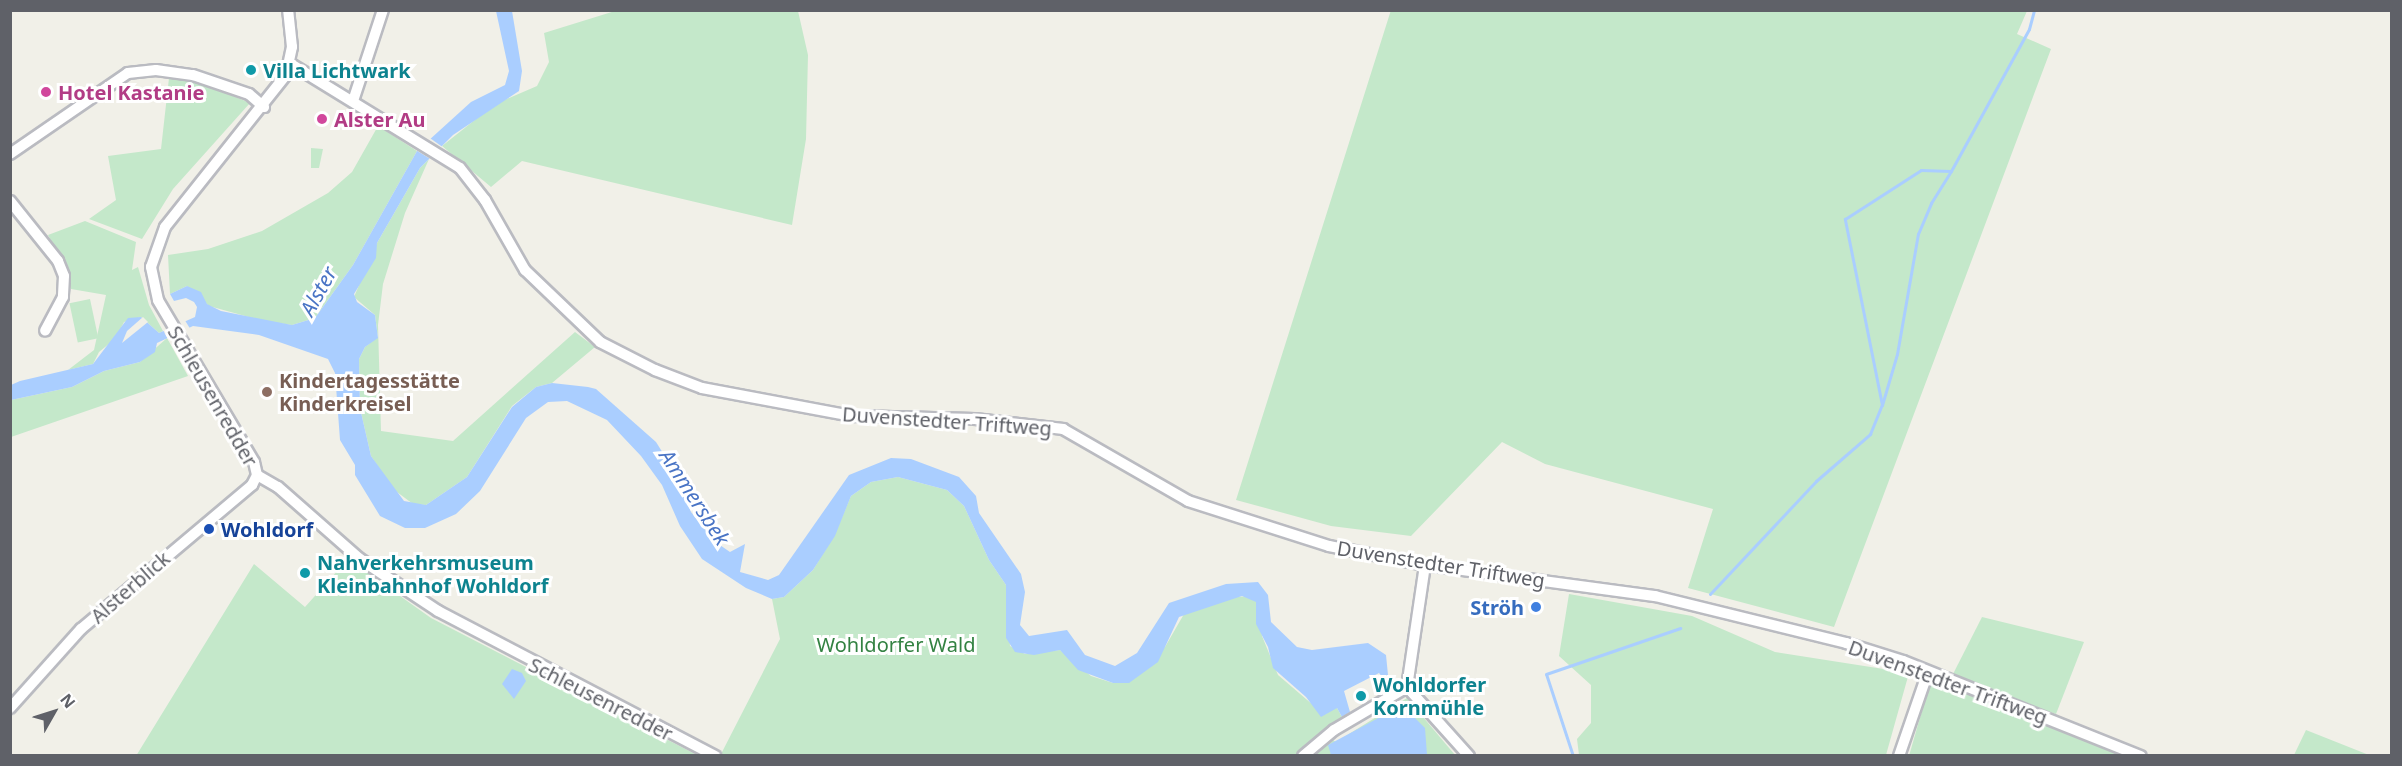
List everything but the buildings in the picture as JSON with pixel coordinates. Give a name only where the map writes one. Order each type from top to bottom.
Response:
[{"type":"street","points":[[288,10],[291,64]]},
{"type":"street","points":[[353,101],[383,10]]},
{"type":"street","name":"Duvenstedter Triftweg","points":[[291,64],[450,161],[478,188],[525,270],[564,311],[600,342],[655,370],[747,399],[852,416],[975,419],[1063,429],[1188,501],[1329,546],[1425,565],[1655,596],[1846,644],[1928,672],[2141,756]]},
{"type":"street","name":"Schleusenredder","points":[[291,64],[264,107],[160,234],[151,267],[158,300],[254,462],[257,475],[278,487],[360,559],[438,611],[715,756]]},
{"type":"street","points":[[10,154],[128,73],[156,70],[193,75],[249,94],[264,107]]},
{"type":"street","points":[[10,201],[58,261],[64,276],[63,297],[45,331]]},
{"type":"street","name":"Alsterblick","points":[[10,708],[81,630],[252,485],[257,475]]},
{"type":"street","points":[[1407,687],[1425,565]]},
{"type":"street","points":[[1899,756],[1928,672]]},
{"type":"street","points":[[1304,756],[1334,730],[1407,687]]},
{"type":"street","points":[[1407,687],[1469,756]]},
{"type":"green space","points":[[1391,10],[2027,11],[2017,34],[2051,49],[1834,627],[1688,588],[1713,509],[1545,464],[1502,442],[1411,536],[1331,526],[1236,500]]},
{"type":"green space","points":[[615,11],[798,11],[808,55],[806,139],[792,225],[522,161],[491,187],[442,146],[495,104],[537,86],[549,62],[544,33]]},
{"type":"green space","points":[[169,78],[204,84],[250,103],[173,189],[142,239],[89,219],[116,200],[108,156],[161,149]]},
{"type":"green space","points":[[378,126],[417,151],[353,265],[315,318],[292,325],[263,321],[209,306],[187,286],[170,294],[168,255],[208,249],[262,231],[328,193],[352,172]]},
{"type":"green space","points":[[311,148],[323,149],[319,168],[311,168]]},
{"type":"green space","points":[[429,159],[405,213],[383,284],[378,325],[381,431],[453,441],[575,332],[595,347],[552,383],[536,387],[512,406],[467,477],[426,505],[413,504],[393,489],[371,456],[360,408],[359,359],[365,347],[378,337],[375,315],[354,297],[377,243],[420,168]]},
{"type":"green space","points":[[85,221],[136,242],[132,270],[138,267],[149,305],[163,331],[159,333],[141,317],[124,322],[116,338],[99,352],[93,364],[68,370],[94,350],[106,295],[71,289],[67,270],[48,235]]},
{"type":"green space","points":[[90,299],[98,338],[78,342],[69,303]]},
{"type":"green space","points":[[167,338],[188,376],[11,437],[11,400],[72,387],[104,371],[140,362]]},
{"type":"green space","name":"Wohldorfer Wald","points":[[898,477],[947,490],[964,506],[989,560],[1006,585],[1010,646],[1025,654],[1060,650],[1091,676],[1113,683],[1165,647],[1184,614],[1232,597],[1259,596],[1262,636],[1278,675],[1313,705],[1337,708],[1342,717],[1320,732],[1336,742],[1407,698],[1455,755],[720,756],[780,639],[772,599],[784,597],[813,570],[834,536],[851,496],[871,482]]},
{"type":"green space","points":[[348,559],[431,618],[697,755],[136,756],[254,564],[305,607]]},
{"type":"green space","points":[[1569,594],[1692,616],[1775,652],[1909,673],[1886,755],[1579,755],[1577,739],[1591,723],[1591,685],[1559,656]]},
{"type":"green space","points":[[1982,617],[2084,642],[2056,714],[1952,676]]},
{"type":"green space","points":[[1931,679],[2124,755],[1909,756]]},
{"type":"green space","points":[[2306,730],[2369,755],[2294,755]]},
{"type":"water","points":[[496,11],[512,11],[522,71],[519,91],[453,135],[420,168],[377,243],[376,258],[354,294],[357,302],[375,315],[378,338],[365,347],[359,359],[360,408],[371,456],[404,501],[426,505],[467,477],[512,407],[536,387],[552,383],[588,387],[596,389],[656,442],[676,474],[691,512],[714,541],[730,552],[745,544],[740,572],[768,580],[779,575],[849,475],[891,458],[911,459],[959,477],[976,496],[979,513],[1021,574],[1025,592],[1020,625],[1029,636],[1067,630],[1085,655],[1115,666],[1137,653],[1169,603],[1226,584],[1258,582],[1268,595],[1271,622],[1297,647],[1312,650],[1368,643],[1386,655],[1388,675],[1383,678],[1379,673],[1344,691],[1350,712],[1342,717],[1337,708],[1321,717],[1306,697],[1273,668],[1268,647],[1256,624],[1256,602],[1242,596],[1179,617],[1158,662],[1129,683],[1113,683],[1078,670],[1060,650],[1034,655],[1015,652],[1006,638],[1006,585],[989,560],[964,506],[947,490],[898,477],[871,482],[851,496],[835,536],[813,570],[784,597],[772,599],[746,588],[702,559],[680,526],[662,485],[641,456],[607,420],[567,401],[548,402],[526,418],[480,491],[456,514],[425,528],[405,528],[380,516],[355,475],[355,465],[340,440],[335,373],[328,359],[259,335],[193,326],[157,343],[155,352],[140,362],[104,371],[72,387],[11,400],[11,385],[20,381],[93,364],[128,318],[141,317],[159,333],[195,317],[197,307],[194,302],[186,298],[174,301],[170,294],[187,286],[201,292],[207,304],[221,311],[292,325],[315,318],[353,265],[417,151],[471,102],[505,85],[509,71]]},
{"type":"water","points":[[512,669],[522,673],[526,681],[514,699],[502,684]]},
{"type":"water","points":[[1399,707],[1406,709],[1425,728],[1427,755],[1331,755],[1328,745]]},
{"type":"pier","points":[[427,136],[444,148],[432,160],[414,149]]},
{"type":"pier","points":[[143,317],[148,322],[122,343],[127,331]]},
{"type":"pier","points":[[184,319],[191,330],[169,341],[162,328]]},
{"type":"waterway","points":[[1710,594],[1816,481],[1870,434],[1882,405],[1845,219],[1921,170],[1951,171],[2029,29],[2034,10]]},
{"type":"waterway","points":[[1882,405],[1897,354],[1918,234],[1931,203],[1951,171]]},
{"type":"waterway","points":[[1573,756],[1546,674],[1680,628]]},
{"type":"place","name":"Villa Lichtwark","points":[[251,70]]},
{"type":"place","name":"Hotel Kastanie","points":[[46,92]]},
{"type":"place","name":"Alster Au","points":[[322,119]]},
{"type":"place","name":"Kindertagesstätte Kinderkreisel","points":[[267,392]]},
{"type":"place","name":"Wohldorf","points":[[209,529]]},
{"type":"place","name":"Nahverkehrsmuseum Kleinbahnhof Wohldorf","points":[[305,573]]},
{"type":"place","name":"Ströh","points":[[1536,607]]},
{"type":"place","name":"Wohldorfer Kornmühle","points":[[1361,696]]},
{"type":"water label","name":"Alster","points":[[318,291]]},
{"type":"water label","name":"Ammersbek","points":[[695,497]]}]
